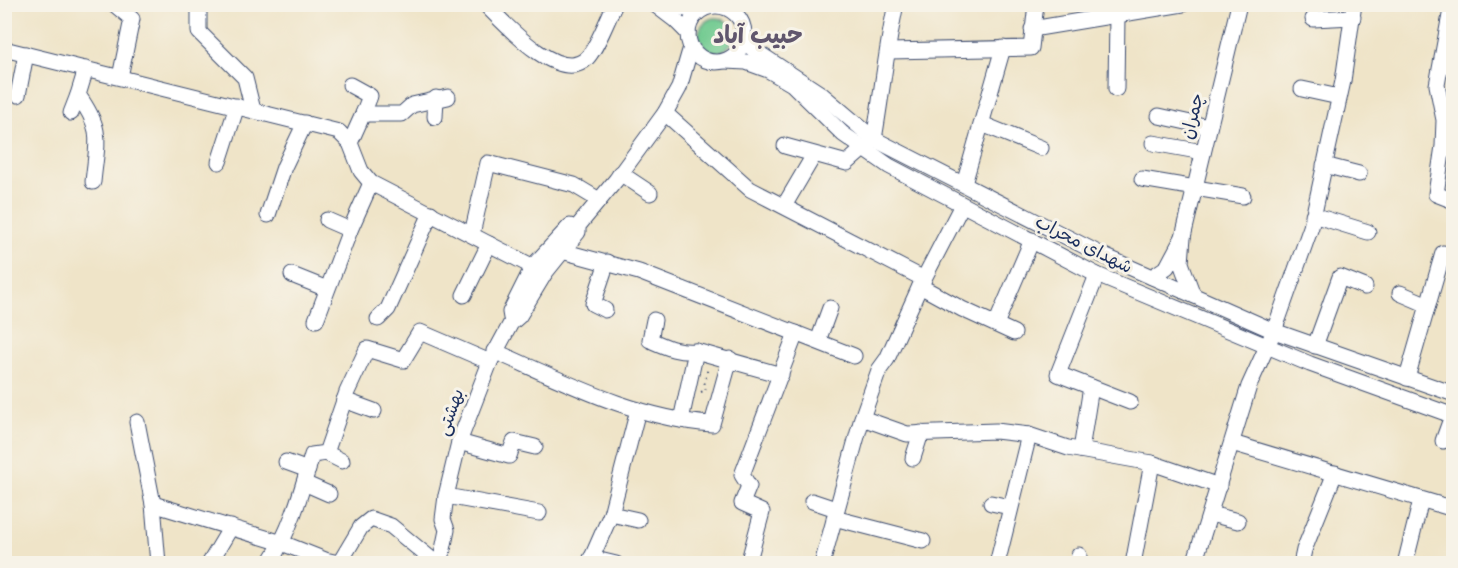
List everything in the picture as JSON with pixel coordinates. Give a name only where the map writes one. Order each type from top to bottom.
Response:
[{"type":"street","points":[[114,4],[132,19],[120,77]]},
{"type":"street","points":[[199,4],[199,32],[245,78],[253,110]]},
{"type":"street","points":[[485,4],[522,41],[559,65],[581,63],[589,56],[615,4]]},
{"type":"street","points":[[654,4],[675,20],[690,40],[697,55],[715,62],[725,61],[740,49],[743,41],[742,23],[746,4]]},
{"type":"street","points":[[664,4],[692,9],[715,5],[731,10],[742,23]]},
{"type":"street","points":[[785,146],[847,163],[869,144],[889,51],[889,35],[896,4]]},
{"type":"street","points":[[889,51],[1031,48],[1036,4]]},
{"type":"street","points":[[1032,29],[1183,4]]},
{"type":"street","name":"چمران","points":[[1183,237],[1239,4]]},
{"type":"street","points":[[1452,4],[1437,85],[1444,120],[1443,146],[1436,194],[1454,201]]},
{"type":"street","points":[[679,88],[690,40],[692,9]]},
{"type":"street","points":[[1194,564],[1249,386],[1274,331],[1313,215],[1339,97],[1354,11],[1313,19]]},
{"type":"street","points":[[1116,89],[1117,15]]},
{"type":"street","name":"شهدای محراب","points":[[743,41],[754,51],[821,94],[849,129]]},
{"type":"street","points":[[964,183],[1003,48]]},
{"type":"street","points":[[4,49],[339,132],[350,143],[362,171],[371,183],[539,270]]},
{"type":"street","points":[[18,95],[26,54]]},
{"type":"street","points":[[679,88],[705,60]]},
{"type":"street","name":"شهدای محراب","points":[[725,61],[747,62],[768,70],[792,84],[869,144],[889,166],[1097,275],[1267,347],[1453,416]]},
{"type":"street","points":[[71,113],[86,69]]},
{"type":"street","points":[[350,85],[370,96],[350,143]]},
{"type":"street","name":"بهشتی","points":[[539,270],[562,251],[578,232],[578,226],[665,113],[679,88]]},
{"type":"street","points":[[1302,89],[1339,97]]},
{"type":"street","points":[[78,95],[90,112],[98,131],[93,182]]},
{"type":"street","points":[[363,114],[402,114],[412,105],[442,98],[435,117]]},
{"type":"street","points":[[219,162],[237,106]]},
{"type":"street","points":[[665,113],[750,189],[922,283],[962,309],[1014,333]]},
{"type":"street","points":[[1159,116],[1209,127]]},
{"type":"street","points":[[268,215],[285,167],[305,123]]},
{"type":"street","points":[[982,124],[1041,148]]},
{"type":"street","points":[[1153,143],[1203,152]]},
{"type":"street","name":"شهدای محراب","points":[[869,144],[902,154],[964,183],[1008,208],[1102,255],[1274,331],[1454,394]]},
{"type":"street","points":[[784,206],[814,155]]},
{"type":"street","points":[[472,234],[488,163],[573,185],[599,200]]},
{"type":"street","points":[[1324,165],[1359,174]]},
{"type":"street","points":[[620,173],[650,193]]},
{"type":"street","points":[[1142,179],[1243,196]]},
{"type":"street","points":[[316,320],[350,230],[371,183]]},
{"type":"street","points":[[822,564],[862,418],[879,370],[887,359],[922,283],[962,205]]},
{"type":"street","points":[[378,319],[388,309],[430,213]]},
{"type":"street","points":[[1313,215],[1368,232]]},
{"type":"street","points":[[327,220],[350,230]]},
{"type":"street","name":"بهشتی","points":[[434,562],[438,524],[443,519],[459,442],[492,357],[511,323],[519,316],[539,270],[572,224],[578,226]]},
{"type":"street","points":[[1152,277],[1167,267],[1183,237]]},
{"type":"street","points":[[1183,237],[1181,263],[1193,295]]},
{"type":"street","points":[[996,324],[1032,240]]},
{"type":"street","points":[[1069,261],[1080,242]]},
{"type":"street","points":[[464,295],[489,244]]},
{"type":"street","points":[[562,251],[608,262],[650,276],[854,356]]},
{"type":"street","points":[[1407,378],[1443,253]]},
{"type":"street","points":[[605,310],[593,304],[608,262]]},
{"type":"street","points":[[292,275],[327,289]]},
{"type":"street","points":[[1097,275],[1058,374],[1130,402]]},
{"type":"street","points":[[1315,346],[1340,277],[1365,287]]},
{"type":"street","points":[[1400,293],[1428,305]]},
{"type":"street","points":[[818,341],[830,308]]},
{"type":"street","points":[[654,320],[650,340],[670,349],[703,352],[781,375]]},
{"type":"street","points":[[326,453],[344,400],[367,349],[404,360],[420,332],[638,410],[681,420],[712,424],[730,359]]},
{"type":"street","points":[[748,564],[762,512],[742,503],[749,486],[742,475],[796,333]]},
{"type":"street","points":[[681,420],[703,352]]},
{"type":"street","points":[[1081,450],[1091,387]]},
{"type":"street","points":[[344,400],[374,411]]},
{"type":"street","points":[[616,564],[590,561],[611,514],[638,410]]},
{"type":"street","points":[[1443,441],[1453,416]]},
{"type":"street","points":[[862,418],[907,434],[996,431],[1029,435],[1081,450],[1152,464],[1219,486]]},
{"type":"street","points":[[137,422],[153,504],[158,564]]},
{"type":"street","points":[[914,458],[921,433]]},
{"type":"street","points":[[997,564],[1029,435]]},
{"type":"street","points":[[459,442],[509,456],[514,442],[535,447]]},
{"type":"street","points":[[1232,444],[1454,509]]},
{"type":"street","points":[[269,564],[282,543],[312,455],[326,453],[342,460]]},
{"type":"street","points":[[286,462],[328,494]]},
{"type":"street","points":[[1133,564],[1152,464]]},
{"type":"street","points":[[1301,564],[1304,550],[1335,473]]},
{"type":"street","points":[[447,496],[539,513]]},
{"type":"street","points":[[1405,564],[1421,500]]},
{"type":"street","points":[[812,501],[835,514],[923,541]]},
{"type":"street","points":[[991,502],[1010,507]]},
{"type":"street","points":[[153,504],[340,563],[361,527],[372,519],[391,526],[434,562]]},
{"type":"street","points":[[611,514],[638,520]]},
{"type":"street","points":[[1210,514],[1238,521]]},
{"type":"street","points":[[209,564],[231,527]]},
{"type":"path","points":[[703,352],[704,386],[704,392],[700,392],[699,387],[704,386]]},
{"type":"green space","points":[[716,18],[728,23],[733,35],[728,47],[716,52],[704,47],[699,35],[704,23]]},
{"type":"district","name":"حبیب آباد","points":[[758,35]]}]
